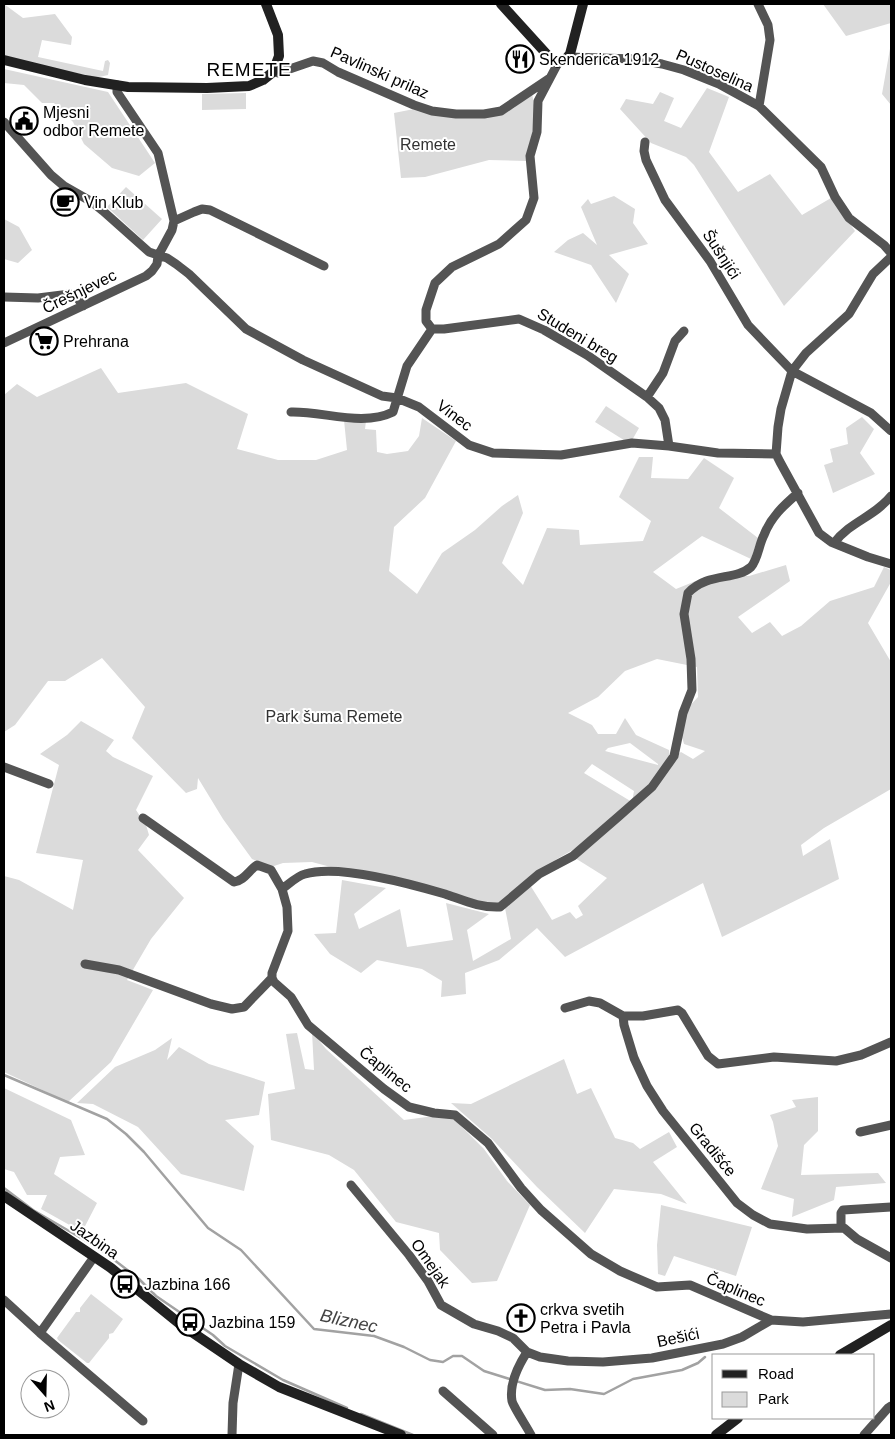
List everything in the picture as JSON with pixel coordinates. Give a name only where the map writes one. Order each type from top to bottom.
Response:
[{"type":"main road","points":[[4,60],[85,80],[117,85],[151,88],[230,88],[249,86],[263,80],[275,68],[280,50],[278,35],[266,4]]},
{"type":"main road","points":[[501,4],[552,60],[558,63],[568,57],[583,4]]},
{"type":"main road","name":"Jazbina","points":[[4,1196],[111,1268],[180,1324],[239,1364],[278,1387],[401,1435]]},
{"type":"main road","points":[[842,1354],[891,1325]]},
{"type":"main road","points":[[716,1435],[737,1419]]},
{"type":"street","name":"Pustoselina","points":[[758,4],[768,25],[770,40],[759,106]]},
{"type":"street","name":"Pustoselina","points":[[568,57],[635,59],[662,64],[684,70],[719,84],[759,106],[821,167],[835,197],[849,218],[884,245],[891,253]]},
{"type":"street","name":"Pavlinski prilaz","points":[[278,73],[318,61],[402,100],[432,111],[484,114],[501,111],[551,78]]},
{"type":"street","points":[[291,412],[305,411],[370,418],[393,412],[407,366],[432,329],[426,321],[426,310],[435,283],[452,267],[499,244],[526,220],[534,198],[530,156],[537,132],[538,101],[558,63]]},
{"type":"street","points":[[117,85],[117,92],[158,153],[174,221],[172,230],[158,256]]},
{"type":"street","name":"Vinec","points":[[4,122],[51,175],[64,186],[98,206],[139,244],[158,256],[167,258],[189,274],[246,329],[286,351],[382,396],[397,398],[419,407],[469,445],[493,453],[561,455],[632,443],[718,453],[776,454]]},
{"type":"street","name":"Šušnjići","points":[[645,142],[646,160],[665,200],[710,261],[748,325],[792,371],[871,413],[891,430]]},
{"type":"street","points":[[174,221],[202,209],[210,210],[324,266]]},
{"type":"street","name":"Črešnjevec","points":[[4,343],[146,276],[157,264],[158,256]]},
{"type":"street","points":[[891,257],[873,274],[849,314],[806,353],[792,371],[781,409],[776,445],[776,454],[819,533],[834,543],[891,564]]},
{"type":"street","points":[[4,297],[38,298],[70,294],[76,296],[83,306]]},
{"type":"street","name":"Studeni breg","points":[[432,329],[519,319],[544,330],[587,355],[647,397],[663,414],[669,446]]},
{"type":"street","points":[[647,397],[664,373],[675,341],[684,330]]},
{"type":"street","points":[[282,889],[303,874],[337,871],[392,880],[445,894],[471,904],[500,907],[539,874],[573,856],[652,787],[674,756],[683,713],[692,690],[691,659],[684,614],[688,592],[700,582],[738,573],[752,566],[756,560],[763,535],[775,514],[798,493]]},
{"type":"street","points":[[834,543],[856,522],[880,508],[891,496]]},
{"type":"street","points":[[4,767],[49,784]]},
{"type":"street","points":[[85,964],[119,970],[211,1004],[232,1009],[238,1009],[248,1004],[272,978],[272,973],[288,931],[287,907],[282,889],[271,870],[264,866],[258,866],[252,868],[240,881],[234,882],[142,818]]},
{"type":"street","name":"Čaplinec","points":[[272,978],[291,997],[308,1025],[384,1089],[409,1107],[455,1115],[488,1143],[521,1188],[541,1210],[591,1254],[620,1271],[657,1287],[690,1285],[772,1320]]},
{"type":"street","points":[[565,1008],[589,1001],[600,1003],[623,1016],[643,1016],[678,1010],[682,1013],[708,1056],[718,1064],[774,1057],[836,1061],[861,1055],[891,1042]]},
{"type":"street","name":"Gradišće","points":[[623,1016],[624,1026],[634,1058],[647,1086],[663,1111],[737,1203],[753,1215],[770,1224],[807,1229],[841,1227]]},
{"type":"street","points":[[860,1132],[891,1125]]},
{"type":"street","name":"Omejak","points":[[351,1185],[409,1255],[428,1281],[441,1305],[474,1324],[498,1331],[513,1338],[526,1352]]},
{"type":"street","points":[[891,1207],[843,1210],[841,1213],[841,1227],[857,1239],[891,1258]]},
{"type":"street","points":[[40,1333],[94,1257]]},
{"type":"street","points":[[4,1300],[143,1421]]},
{"type":"street","points":[[772,1320],[803,1322],[891,1314]]},
{"type":"street","name":"Bešići","points":[[526,1352],[540,1357],[576,1361],[603,1362],[652,1358],[723,1344],[742,1337],[772,1320]]},
{"type":"street","points":[[526,1352],[519,1364],[513,1382],[512,1401],[531,1435]]},
{"type":"street","points":[[232,1435],[233,1403],[239,1364]]},
{"type":"street","points":[[444,1391],[493,1435]]},
{"type":"street","points":[[864,1435],[891,1406]]},
{"type":"green space","points":[[4,4],[23,18],[55,14],[72,37],[71,45],[42,40],[38,57],[103,71],[105,61],[108,60],[110,63],[108,75],[98,78],[4,57]]},
{"type":"green space","points":[[823,4],[891,4],[891,23],[846,36]]},
{"type":"green space","points":[[891,43],[891,105],[882,94]]},
{"type":"green space","points":[[4,69],[108,92],[155,163],[139,176],[112,168],[84,144],[73,122],[54,103],[42,103],[24,85],[4,83]]},
{"type":"green space","points":[[707,88],[729,97],[709,152],[738,192],[770,174],[802,215],[831,198],[855,231],[784,306],[694,165],[686,157],[651,143],[620,109],[626,99],[653,104],[660,92],[674,98],[664,121],[681,128]]},
{"type":"green space","points":[[246,93],[246,109],[202,110],[202,94]]},
{"type":"green space","name":"Remete","points":[[532,94],[534,120],[526,161],[489,160],[425,177],[401,178],[394,113],[414,109],[504,113]]},
{"type":"green space","points":[[126,187],[162,219],[143,240],[107,207]]},
{"type":"green space","points":[[614,196],[635,209],[633,223],[648,244],[609,255],[629,274],[616,303],[591,265],[554,252],[568,240],[583,233],[597,245],[581,207],[588,199],[591,204]]},
{"type":"green space","points":[[4,219],[19,227],[32,250],[18,263],[4,259]]},
{"type":"green space","name":"Park šuma Remete","points":[[101,368],[118,393],[186,383],[248,414],[237,449],[278,460],[316,460],[347,450],[344,420],[366,421],[365,429],[376,430],[377,452],[387,454],[408,451],[419,436],[422,418],[456,441],[425,498],[394,527],[389,571],[417,594],[442,553],[475,530],[502,506],[518,495],[523,513],[502,563],[523,585],[547,528],[579,530],[580,545],[643,541],[651,521],[619,497],[639,457],[653,457],[651,478],[688,479],[704,458],[734,478],[719,508],[758,538],[751,559],[702,536],[653,572],[676,589],[708,576],[749,576],[786,565],[790,581],[738,617],[752,633],[770,622],[782,636],[801,626],[830,601],[874,587],[884,567],[891,570],[891,582],[868,623],[891,662],[891,789],[824,828],[801,845],[803,856],[830,839],[839,879],[722,937],[703,883],[565,957],[537,928],[499,960],[465,973],[466,994],[441,997],[442,981],[422,969],[377,960],[361,973],[330,954],[314,934],[336,933],[342,880],[386,888],[354,914],[359,929],[400,909],[407,947],[453,940],[446,903],[489,914],[467,930],[473,961],[511,939],[505,908],[530,885],[552,920],[570,912],[576,919],[583,915],[578,906],[607,878],[575,858],[576,848],[557,859],[501,904],[485,908],[312,862],[283,863],[271,867],[252,859],[223,819],[198,778],[197,789],[186,793],[132,738],[145,707],[102,658],[65,681],[48,681],[15,725],[4,732],[4,395],[17,384],[37,397]],"holes":[[[657,659],[697,667],[698,697],[686,710],[682,737],[684,744],[705,751],[693,759],[681,752],[670,760],[669,750],[636,735],[625,718],[616,734],[598,734],[592,725],[568,713],[598,697],[625,671]],[[630,743],[658,765],[605,751],[608,748]],[[592,764],[634,791],[632,802],[584,773]]]},
{"type":"green space","points":[[606,406],[639,428],[631,442],[627,442],[595,422]]},
{"type":"green space","points":[[862,417],[874,429],[860,453],[875,474],[833,493],[824,465],[833,462],[830,449],[848,444],[846,428]]},
{"type":"green space","points":[[81,721],[114,740],[106,751],[113,757],[153,776],[136,810],[146,825],[149,835],[138,850],[184,898],[151,939],[127,980],[153,990],[111,1062],[68,1102],[4,1072],[4,876],[19,880],[73,910],[83,860],[36,853],[59,765],[40,754],[67,735]]},
{"type":"green space","points":[[312,1032],[326,1049],[404,1120],[449,1114],[484,1149],[507,1181],[530,1205],[497,1281],[472,1283],[440,1250],[439,1233],[396,1222],[354,1170],[329,1155],[271,1140],[268,1094],[295,1089],[286,1034],[297,1033],[305,1069],[314,1070]]},
{"type":"green space","points":[[172,1038],[167,1060],[179,1047],[209,1064],[265,1082],[259,1115],[225,1120],[254,1146],[244,1191],[181,1174],[138,1127],[93,1104],[77,1103],[115,1067],[155,1050]]},
{"type":"green space","points":[[564,1059],[577,1094],[591,1088],[615,1138],[633,1143],[640,1149],[669,1132],[677,1147],[653,1162],[687,1204],[661,1194],[614,1189],[585,1233],[537,1187],[492,1139],[451,1103],[471,1104]]},
{"type":"green space","points":[[4,1088],[71,1120],[85,1155],[60,1157],[54,1174],[97,1203],[82,1232],[41,1209],[47,1195],[27,1195],[14,1172],[4,1169]]},
{"type":"green space","points":[[818,1097],[818,1131],[804,1145],[801,1175],[878,1173],[886,1183],[836,1187],[834,1200],[792,1217],[794,1199],[761,1189],[778,1146],[770,1115],[796,1107],[792,1100]]},
{"type":"green space","points":[[661,1205],[752,1227],[736,1276],[674,1256],[665,1276],[658,1274],[657,1245]]},
{"type":"green space","points":[[91,1294],[123,1319],[113,1333],[109,1334],[109,1338],[89,1363],[87,1363],[57,1338],[76,1312],[80,1312],[80,1308]]},
{"type":"waterway","name":"Bliznec","points":[[4,1075],[107,1119],[126,1134],[144,1152],[208,1228],[241,1250],[314,1329],[374,1336],[404,1347],[430,1360],[443,1362],[453,1356],[462,1356],[484,1371],[545,1390],[570,1389],[604,1394],[633,1379],[682,1370],[698,1363],[705,1357]]},
{"type":"waterway","points":[[4,1188],[33,1210],[100,1249],[139,1279],[156,1296],[213,1335],[225,1346],[283,1380],[347,1408]]},
{"type":"waterway","points":[[361,1414],[413,1435]]},
{"type":"place","name":"Skenderica 1912","points":[[520,59]]},
{"type":"place","name":"Mjesni odbor Remete","points":[[24,121]]},
{"type":"place","name":"Vin Klub","points":[[65,202]]},
{"type":"place","name":"Prehrana","points":[[44,341]]},
{"type":"place","name":"Jazbina 166","points":[[125,1284]]},
{"type":"place","name":"crkva svetih Petra i Pavla","points":[[521,1318]]},
{"type":"place","name":"Jazbina 159","points":[[190,1322]]},
{"type":"district","name":"REMETE","points":[[249,69]]}]
